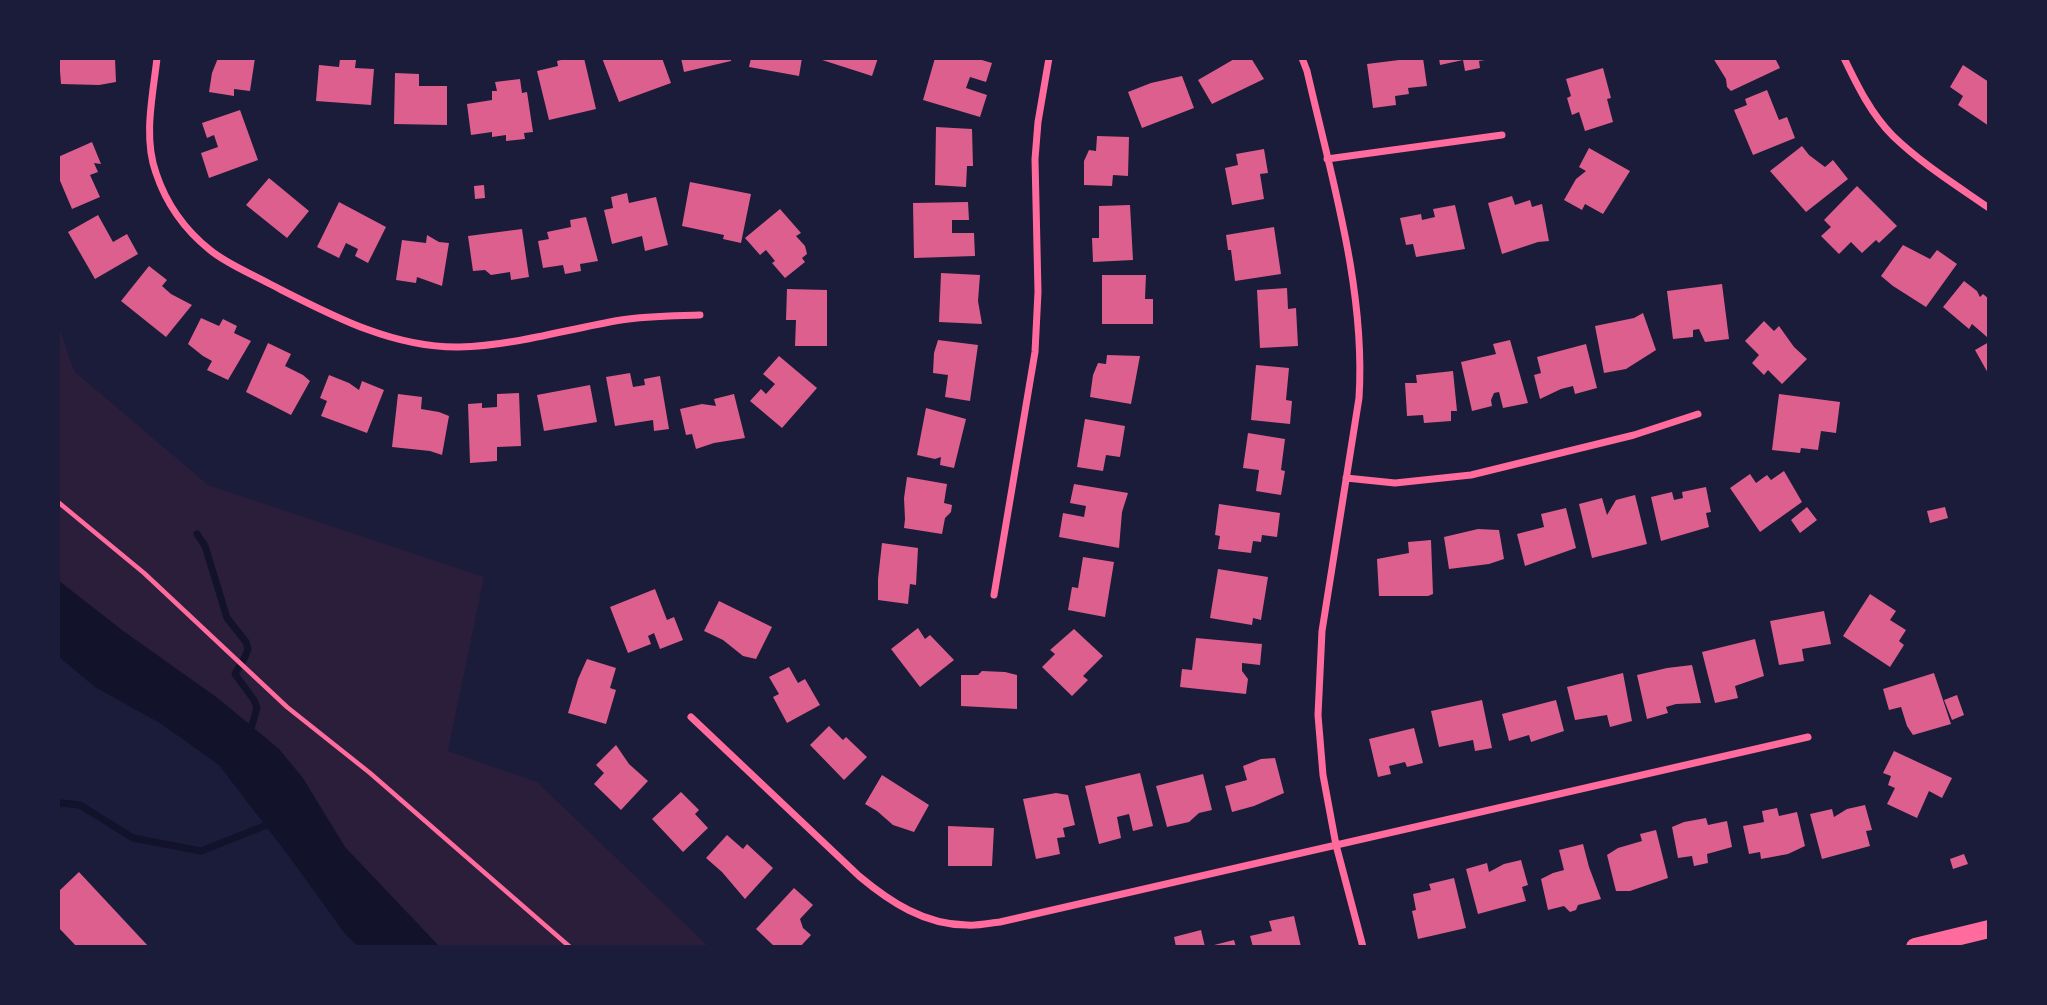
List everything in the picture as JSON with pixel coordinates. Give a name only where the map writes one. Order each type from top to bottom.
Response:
[{"type":"main road","points":[[1914,947],[1989,929]]},
{"type":"street","points":[[157,58],[149,132],[155,173],[169,202],[187,229],[211,251],[327,313],[385,336],[457,347],[498,344],[623,320],[700,316]]},
{"type":"street","points":[[994,595],[1035,352],[1038,292],[1035,159],[1038,122],[1049,58]]},
{"type":"street","points":[[1302,58],[1353,279],[1361,367],[1359,398],[1322,631],[1318,703],[1323,775],[1336,845],[1363,947]]},
{"type":"street","points":[[1844,58],[1869,105],[1891,134],[1922,161],[1989,208]]},
{"type":"street","points":[[1327,159],[1502,135]]},
{"type":"street","points":[[1346,478],[1395,482],[1471,475],[1634,435],[1698,414]]},
{"type":"street","points":[[691,717],[873,888],[915,914],[968,926],[1000,922],[1808,737]]},
{"type":"path","points":[[58,502],[144,573],[287,707],[370,773],[570,947]]},
{"type":"shaded area","points":[[58,324],[74,371],[208,485],[484,577],[448,751],[537,782],[709,947],[401,947],[250,747],[58,617]]},
{"type":"shaded area","points":[[58,580],[122,630],[219,699],[279,749],[303,778],[345,847],[440,947],[359,947],[345,934],[219,765],[160,723],[95,687],[58,656]]},
{"type":"building","points":[[59,58],[115,58],[116,82],[99,85],[61,84]]},
{"type":"building","points":[[218,58],[255,58],[250,91],[234,89],[234,96],[209,92]]},
{"type":"building","points":[[584,58],[596,109],[549,120],[537,71],[558,66],[557,61]]},
{"type":"building","points":[[602,58],[662,58],[671,83],[619,102]]},
{"type":"building","points":[[681,58],[731,58],[731,61],[684,72]]},
{"type":"building","points":[[751,58],[802,58],[799,76],[749,67]]},
{"type":"building","points":[[816,58],[878,58],[872,76]]},
{"type":"building","points":[[935,58],[975,58],[992,63],[986,82],[970,77],[966,88],[987,95],[980,117],[923,100]]},
{"type":"building","points":[[1236,58],[1251,58],[1264,79],[1212,104],[1198,80]]},
{"type":"building","points":[[1423,58],[1427,86],[1408,88],[1409,94],[1395,96],[1396,105],[1373,108],[1367,64]]},
{"type":"building","points":[[1439,58],[1491,59],[1479,61],[1480,68],[1465,71],[1463,60],[1440,65]]},
{"type":"building","points":[[1713,58],[1775,58],[1780,68],[1731,91]]},
{"type":"building","points":[[340,59],[356,60],[355,68],[374,69],[371,105],[316,101],[319,65],[339,67]]},
{"type":"building","points":[[1963,65],[1989,82],[1989,126],[1958,105],[1963,96],[1950,87]]},
{"type":"building","points":[[1603,68],[1611,98],[1607,99],[1613,122],[1585,131],[1579,112],[1572,115],[1567,98],[1571,96],[1566,79]]},
{"type":"building","points":[[395,73],[419,74],[419,86],[447,86],[447,125],[394,124]]},
{"type":"building","points":[[1182,76],[1194,108],[1142,128],[1128,92]]},
{"type":"building","points":[[520,79],[522,93],[527,92],[533,132],[524,133],[525,139],[506,141],[506,135],[492,137],[492,132],[471,135],[467,104],[492,100],[492,91],[497,91],[495,82]]},
{"type":"building","points":[[1767,90],[1779,120],[1787,117],[1795,138],[1753,155],[1734,110],[1747,105],[1745,99]]},
{"type":"building","points":[[240,110],[258,160],[209,178],[201,153],[218,147],[214,135],[207,138],[202,123]]},
{"type":"building","points":[[936,127],[972,129],[973,166],[967,166],[966,187],[935,185]]},
{"type":"building","points":[[1097,136],[1129,137],[1128,176],[1113,175],[1112,186],[1084,185],[1084,161],[1089,150],[1096,151]]},
{"type":"building","points":[[92,142],[101,164],[94,163],[98,172],[90,175],[100,197],[72,209],[58,176],[58,157]]},
{"type":"building","points":[[1802,146],[1825,167],[1833,160],[1848,179],[1806,212],[1770,171]]},
{"type":"building","points":[[1589,148],[1630,171],[1603,214],[1585,204],[1582,210],[1564,200],[1576,179],[1586,171],[1579,167]]},
{"type":"building","points":[[1264,149],[1268,173],[1260,174],[1264,199],[1232,205],[1225,168],[1238,165],[1236,154]]},
{"type":"building","points":[[269,178],[309,211],[287,238],[246,205]]},
{"type":"building","points":[[690,182],[751,194],[741,243],[723,239],[724,235],[682,226]]},
{"type":"building","points":[[484,185],[485,198],[475,199],[474,186]]},
{"type":"building","points":[[1857,186],[1897,226],[1879,243],[1876,240],[1862,253],[1851,242],[1839,254],[1821,236],[1831,227],[1824,220]]},
{"type":"building","points":[[627,193],[629,203],[656,197],[668,245],[645,251],[642,236],[612,244],[604,210],[613,208],[611,197]]},
{"type":"building","points":[[1512,196],[1515,205],[1530,200],[1532,207],[1542,204],[1549,241],[1502,254],[1488,203]]},
{"type":"building","points":[[339,202],[386,227],[368,263],[355,256],[358,249],[346,243],[339,258],[317,247]]},
{"type":"building","points":[[968,202],[969,220],[952,220],[952,233],[974,233],[975,256],[914,258],[913,203]]},
{"type":"building","points":[[1130,205],[1133,260],[1093,262],[1092,238],[1099,238],[1099,206]]},
{"type":"building","points":[[1455,205],[1465,249],[1416,257],[1413,244],[1406,245],[1400,218],[1421,214],[1422,220],[1435,217],[1433,209]]},
{"type":"building","points":[[780,209],[801,233],[796,236],[805,246],[807,254],[802,258],[805,262],[785,278],[772,263],[775,261],[766,250],[760,255],[745,238]]},
{"type":"building","points":[[98,215],[113,242],[127,234],[138,254],[95,279],[68,232]]},
{"type":"building","points":[[586,217],[598,261],[580,264],[581,271],[565,274],[563,265],[543,268],[538,241],[549,239],[547,232],[571,227],[570,220]]},
{"type":"building","points":[[1274,227],[1281,274],[1235,281],[1226,235]]},
{"type":"building","points":[[522,229],[529,277],[511,280],[510,272],[491,275],[485,270],[473,271],[468,236]]},
{"type":"building","points":[[427,235],[439,242],[449,243],[442,286],[417,277],[416,283],[396,280],[402,240],[426,243]]},
{"type":"building","points":[[1903,245],[1930,259],[1937,250],[1957,264],[1926,307],[1881,276]]},
{"type":"building","points":[[149,266],[167,280],[162,286],[192,305],[166,337],[121,301]]},
{"type":"building","points":[[941,273],[980,275],[978,301],[982,324],[939,322]]},
{"type":"building","points":[[1102,275],[1146,275],[1145,299],[1153,299],[1153,324],[1102,324]]},
{"type":"building","points":[[1964,281],[1977,291],[1980,297],[1983,294],[1989,299],[1987,337],[1972,324],[1969,329],[1943,307]]},
{"type":"building","points":[[1722,284],[1729,339],[1705,342],[1699,329],[1693,330],[1693,337],[1673,339],[1667,291]]},
{"type":"building","points":[[1287,288],[1288,309],[1296,308],[1298,346],[1260,348],[1257,290]]},
{"type":"building","points":[[787,289],[827,290],[827,346],[795,346],[796,320],[786,320]]},
{"type":"building","points":[[1643,313],[1656,350],[1626,369],[1604,373],[1595,326],[1634,318]]},
{"type":"building","points":[[201,318],[219,326],[223,319],[237,326],[234,333],[251,341],[228,380],[207,370],[212,361],[188,344]]},
{"type":"building","points":[[1764,321],[1774,331],[1779,326],[1794,347],[1807,359],[1782,384],[1768,370],[1764,375],[1752,363],[1759,355],[1745,341]]},
{"type":"building","points":[[938,340],[978,345],[970,401],[945,397],[948,375],[933,373]]},
{"type":"building","points":[[1510,340],[1528,403],[1503,408],[1499,392],[1494,393],[1492,406],[1472,411],[1461,362],[1496,354],[1493,344]]},
{"type":"building","points":[[1989,342],[1989,375],[1975,350]]},
{"type":"building","points":[[268,343],[291,354],[285,366],[310,381],[291,415],[246,392]]},
{"type":"building","points":[[1586,344],[1597,388],[1575,394],[1573,386],[1540,399],[1534,375],[1541,373],[1537,357]]},
{"type":"building","points":[[1107,355],[1140,356],[1131,404],[1090,397],[1093,375],[1098,363],[1106,364]]},
{"type":"building","points":[[779,356],[817,388],[782,428],[750,401],[761,389],[766,394],[775,384],[763,374]]},
{"type":"building","points":[[1256,365],[1289,368],[1286,400],[1292,401],[1290,424],[1251,420]]},
{"type":"building","points":[[1453,371],[1457,411],[1451,411],[1451,421],[1424,423],[1423,415],[1407,416],[1405,383],[1417,383],[1416,375]]},
{"type":"building","points":[[630,373],[633,387],[645,385],[644,379],[660,376],[669,429],[654,431],[653,420],[615,426],[606,377]]},
{"type":"building","points":[[329,375],[359,390],[362,381],[384,390],[367,433],[321,416],[327,401],[320,398]]},
{"type":"building","points":[[590,385],[597,422],[544,431],[537,395]]},
{"type":"building","points":[[519,393],[521,446],[497,447],[497,461],[470,463],[468,404],[482,403],[482,408],[497,407],[497,394]]},
{"type":"building","points":[[398,394],[422,397],[421,409],[449,416],[442,455],[392,447]]},
{"type":"building","points":[[734,394],[745,438],[696,449],[692,434],[686,435],[680,409],[702,404],[716,406],[714,399]]},
{"type":"building","points":[[1779,394],[1840,402],[1836,433],[1821,431],[1818,450],[1801,448],[1800,453],[1772,450]]},
{"type":"building","points":[[926,408],[966,419],[954,468],[940,465],[941,457],[935,459],[917,455]]},
{"type":"building","points":[[1085,419],[1125,426],[1120,457],[1106,455],[1103,471],[1077,467]]},
{"type":"building","points":[[1248,433],[1285,439],[1281,470],[1285,471],[1281,495],[1256,491],[1259,470],[1243,468]]},
{"type":"building","points":[[1784,471],[1802,502],[1760,532],[1730,488],[1750,474],[1756,483],[1767,475],[1771,480]]},
{"type":"building","points":[[907,477],[947,484],[944,503],[952,505],[951,512],[945,518],[942,534],[904,528]]},
{"type":"building","points":[[1074,484],[1128,493],[1122,512],[1119,548],[1059,537],[1063,513],[1084,517],[1086,506],[1070,503]]},
{"type":"building","points":[[1706,487],[1711,512],[1706,513],[1709,527],[1661,541],[1651,497],[1672,492],[1674,500],[1683,498],[1682,492]]},
{"type":"building","points":[[1635,495],[1647,544],[1592,558],[1579,504],[1602,498],[1607,515],[1616,500]]},
{"type":"building","points":[[1219,504],[1280,513],[1277,537],[1262,535],[1261,542],[1253,541],[1251,553],[1218,549],[1220,536],[1215,535]]},
{"type":"building","points":[[1807,507],[1817,520],[1800,533],[1791,520]]},
{"type":"building","points":[[1945,507],[1948,518],[1930,523],[1927,511]]},
{"type":"building","points":[[1566,508],[1576,548],[1525,566],[1517,534],[1544,527],[1541,514]]},
{"type":"building","points":[[1478,529],[1499,530],[1504,559],[1489,564],[1449,569],[1444,537]]},
{"type":"building","points":[[1431,540],[1433,594],[1379,596],[1377,559],[1409,553],[1408,542]]},
{"type":"building","points":[[882,543],[918,548],[916,585],[910,584],[908,604],[878,600]]},
{"type":"building","points":[[1083,557],[1114,562],[1105,617],[1068,610],[1072,587],[1078,588]]},
{"type":"building","points":[[1218,569],[1268,577],[1261,620],[1253,618],[1252,625],[1210,618]]},
{"type":"building","points":[[655,589],[667,620],[674,617],[683,640],[660,649],[654,633],[648,636],[651,644],[628,653],[610,607]]},
{"type":"building","points":[[1870,594],[1896,611],[1890,620],[1906,630],[1899,641],[1904,645],[1890,667],[1843,636]]},
{"type":"building","points":[[719,601],[772,627],[756,659],[743,656],[723,640],[704,631]]},
{"type":"building","points":[[1824,611],[1831,644],[1802,649],[1804,661],[1779,665],[1770,621]]},
{"type":"building","points":[[918,628],[925,639],[930,635],[954,660],[920,687],[891,649]]},
{"type":"building","points":[[1074,629],[1103,656],[1083,676],[1088,680],[1072,696],[1042,667],[1055,654],[1050,650]]},
{"type":"building","points":[[1196,638],[1262,644],[1260,665],[1242,663],[1242,671],[1248,679],[1246,694],[1180,687],[1182,669],[1192,670]]},
{"type":"building","points":[[1755,639],[1764,676],[1735,686],[1738,698],[1715,703],[1702,652]]},
{"type":"building","points":[[587,659],[616,668],[610,688],[616,690],[606,724],[568,713]]},
{"type":"building","points":[[1692,665],[1701,703],[1676,704],[1666,707],[1668,713],[1647,719],[1637,675]]},
{"type":"building","points":[[789,667],[798,683],[805,679],[820,705],[787,723],[773,697],[779,694],[769,677]]},
{"type":"building","points":[[982,671],[1017,675],[1017,709],[961,706],[961,675],[978,675]]},
{"type":"building","points":[[1623,673],[1632,721],[1610,727],[1607,715],[1575,720],[1567,687]]},
{"type":"building","points":[[1934,673],[1951,724],[1913,735],[1901,707],[1889,710],[1883,689]]},
{"type":"building","points":[[1957,695],[1964,715],[1952,720],[1944,700]]},
{"type":"building","points":[[1482,700],[1492,748],[1475,751],[1473,740],[1439,747],[1431,711]]},
{"type":"building","points":[[1556,700],[1564,731],[1531,742],[1529,735],[1509,741],[1502,714]]},
{"type":"building","points":[[829,726],[843,740],[846,737],[867,757],[844,780],[810,745]]},
{"type":"building","points":[[1414,728],[1423,763],[1407,767],[1405,762],[1389,766],[1391,774],[1378,777],[1369,739]]},
{"type":"building","points":[[616,745],[629,764],[648,781],[621,810],[594,784],[604,773],[596,765]]},
{"type":"building","points":[[1894,751],[1952,778],[1942,798],[1929,791],[1917,818],[1887,804],[1895,788],[1888,785],[1891,776],[1883,773]]},
{"type":"building","points":[[1275,758],[1284,793],[1232,812],[1225,786],[1247,780],[1243,766],[1261,759]]},
{"type":"building","points":[[1140,773],[1153,826],[1133,831],[1129,814],[1117,817],[1121,838],[1099,844],[1085,786]]},
{"type":"building","points":[[1203,774],[1212,810],[1199,813],[1189,822],[1167,827],[1156,786]]},
{"type":"building","points":[[882,775],[929,805],[914,832],[893,825],[865,804]]},
{"type":"building","points":[[681,792],[699,810],[695,814],[708,828],[683,852],[652,819]]},
{"type":"building","points":[[1056,793],[1068,795],[1075,825],[1063,828],[1065,837],[1057,838],[1060,854],[1036,859],[1023,799]]},
{"type":"building","points":[[1865,805],[1872,830],[1866,831],[1870,846],[1822,859],[1810,814],[1832,809],[1834,817],[1847,809]]},
{"type":"building","points":[[1777,808],[1779,816],[1797,812],[1805,846],[1788,854],[1761,859],[1760,852],[1749,854],[1743,826],[1764,822],[1762,811]]},
{"type":"building","points":[[1706,818],[1708,825],[1727,821],[1732,847],[1707,854],[1708,863],[1694,866],[1692,856],[1678,858],[1672,827]]},
{"type":"building","points":[[948,826],[994,828],[992,866],[948,866]]},
{"type":"building","points":[[1656,830],[1668,878],[1630,891],[1616,891],[1607,855],[1618,848],[1642,841],[1640,834]]},
{"type":"building","points":[[727,835],[743,849],[747,844],[773,868],[745,899],[706,858]]},
{"type":"building","points":[[1583,844],[1601,899],[1578,905],[1576,910],[1570,912],[1564,906],[1548,910],[1541,879],[1564,870],[1559,850]]},
{"type":"building","points":[[1964,854],[1968,864],[1953,869],[1950,859]]},
{"type":"building","points":[[1521,860],[1528,885],[1522,887],[1526,901],[1478,914],[1466,869],[1487,863],[1489,872],[1504,864]]},
{"type":"building","points":[[79,872],[149,947],[77,947],[58,927],[58,892]]},
{"type":"building","points":[[1454,878],[1466,928],[1418,939],[1412,911],[1416,910],[1413,894],[1431,890],[1429,884]]},
{"type":"building","points":[[794,888],[813,905],[800,919],[803,928],[811,935],[800,947],[775,947],[756,929]]},
{"type":"building","points":[[1294,916],[1301,947],[1253,947],[1250,936],[1272,931],[1269,921]]},
{"type":"building","points":[[1201,930],[1205,947],[1176,947],[1174,937]]},
{"type":"building","points":[[1234,940],[1236,947],[1210,947],[1210,946]]},
{"type":"waterway","points":[[197,534],[205,546],[227,618],[246,642],[248,649],[235,674],[257,708],[250,732]]},
{"type":"waterway","points":[[58,805],[80,805],[133,838],[201,851],[272,823]]}]
